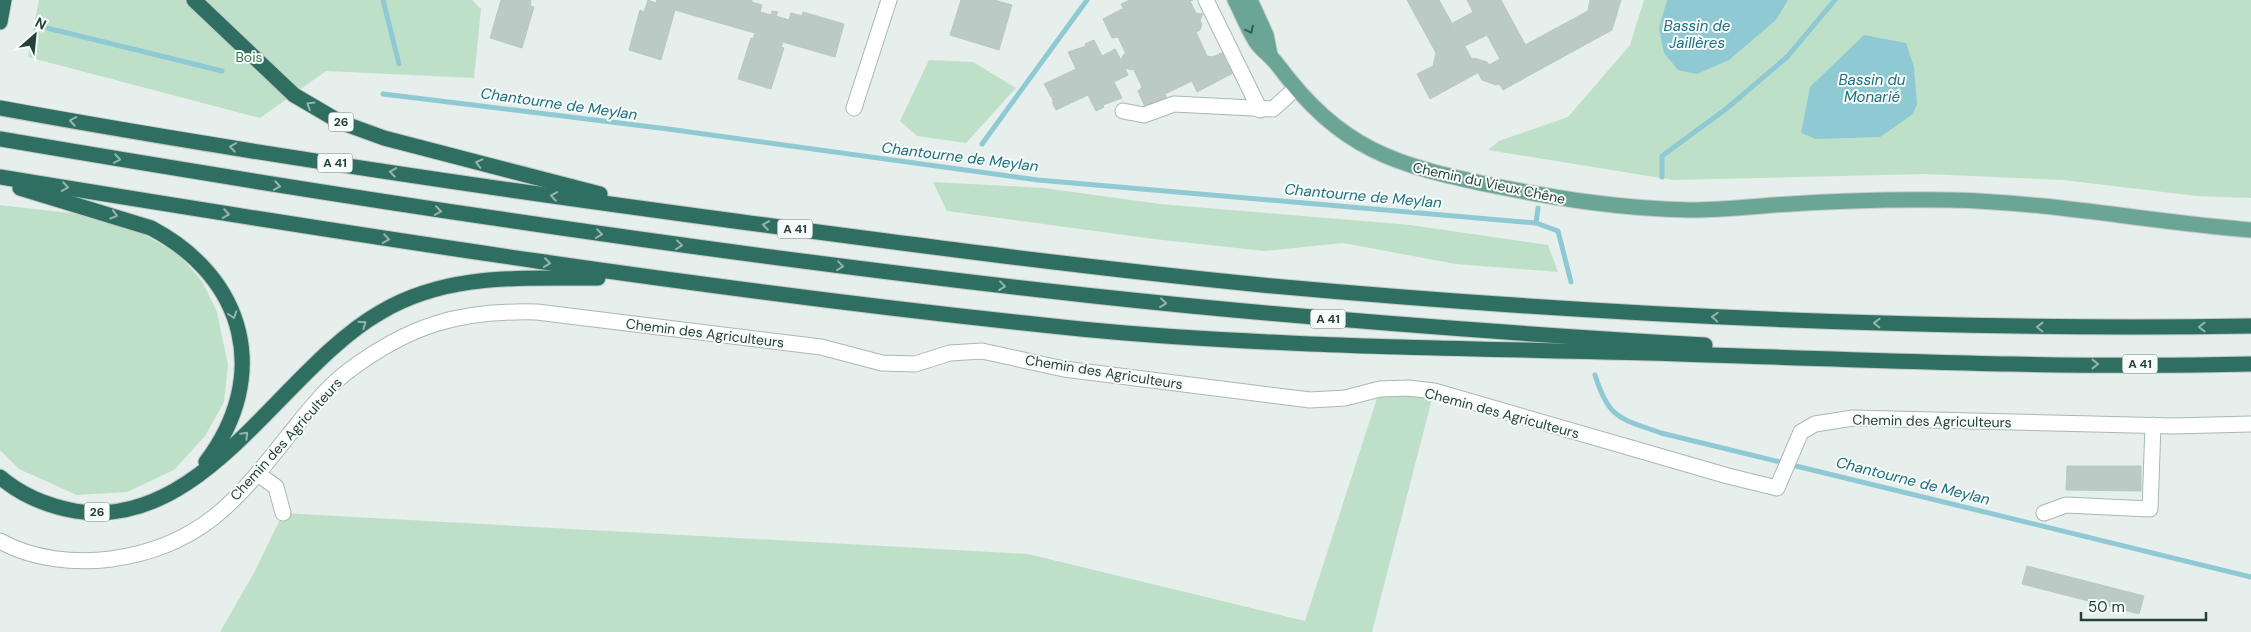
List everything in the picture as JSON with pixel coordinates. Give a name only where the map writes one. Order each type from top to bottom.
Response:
[{"type":"highway","points":[[0,22],[4,0]]},
{"type":"highway","name":"26","points":[[194,0],[294,96],[340,122],[384,138],[672,212]]},
{"type":"highway","name":"A 41","points":[[0,108],[411,175],[672,212],[919,245],[1256,284],[1408,297],[1743,318],[2083,327],[2251,326]]},
{"type":"highway","name":"A 41","points":[[0,139],[424,209],[811,262],[1095,296],[1420,326],[2028,364],[2251,364]]},
{"type":"highway","points":[[0,177],[431,246],[647,277],[896,308],[1078,328],[1242,340],[1400,346],[2028,364]]},
{"type":"highway","points":[[0,182],[151,228],[171,238],[199,260],[221,289],[229,305],[239,338],[242,359],[239,394],[229,424],[194,477]]},
{"type":"highway","points":[[194,477],[241,439],[331,348],[380,312],[402,301],[451,284],[477,280],[647,277]]},
{"type":"highway","name":"26","points":[[0,477],[17,490],[48,504],[81,512],[102,513],[120,511],[157,501],[194,477]]},
{"type":"main road","name":"Chemin du Vieux Chêne","points":[[1235,0],[1256,42],[1270,55],[1308,103],[1338,129],[1357,142],[1402,163],[1426,171],[1561,199],[1614,207],[1737,209],[1876,200],[1952,200],[2061,208],[2251,230]]},
{"type":"main road","name":"Chemin du Vieux Chêne","points":[[1250,0],[1266,35],[1270,55]]},
{"type":"street","points":[[854,108],[889,0]]},
{"type":"street","points":[[1206,0],[1260,110]]},
{"type":"street","points":[[1123,111],[1144,115],[1174,104],[1260,110],[1273,109],[1295,88]]},
{"type":"street","name":"Chemin des Agriculteurs","points":[[0,541],[23,551],[55,559],[102,560],[138,556],[174,542],[197,531],[218,514],[258,474],[323,395],[346,374],[392,342],[436,322],[477,313],[504,311],[537,312],[821,348],[882,363],[915,364],[950,353],[982,351],[1064,369],[1310,400],[1345,398],[1380,389],[1408,388],[1434,391],[1728,476],[1777,488],[1801,432],[1815,424],[1853,418],[2153,425],[2251,424]]},
{"type":"street","points":[[2044,513],[2066,505],[2150,509],[2153,425]]},
{"type":"street","points":[[258,474],[276,487],[283,513]]},
{"type":"green space","name":"Bois","points":[[39,0],[472,0],[481,9],[474,78],[326,71],[260,118],[28,57]]},
{"type":"green space","points":[[1644,0],[2251,0],[2251,198],[2197,196],[2063,180],[1926,174],[1673,180],[1488,150],[1499,141],[1568,117],[1630,45]]},
{"type":"green space","points":[[929,60],[973,62],[1016,88],[966,143],[917,136],[900,121]]},
{"type":"green space","points":[[933,182],[1044,188],[1160,204],[1410,225],[1548,245],[1558,272],[1456,264],[1343,243],[1264,251],[1154,239],[947,211]]},
{"type":"green space","points":[[0,205],[87,215],[143,234],[177,253],[202,281],[217,312],[228,365],[224,402],[205,436],[174,470],[127,492],[77,495],[19,469],[0,450]]},
{"type":"green space","points":[[1380,389],[1434,391],[1372,632],[220,632],[255,571],[283,513],[1028,554],[1305,621]]},
{"type":"water","name":"Bassin de Jaillères","points":[[1667,0],[1788,0],[1776,20],[1729,60],[1697,74],[1678,70],[1664,53],[1659,28]]},
{"type":"water","name":"Bassin du Monarié","points":[[1864,35],[1906,43],[1914,67],[1917,104],[1913,114],[1880,137],[1816,139],[1801,133],[1810,87]]},
{"type":"building","points":[[501,0],[531,0],[530,6],[534,7],[522,48],[490,38]]},
{"type":"building","points":[[648,0],[656,3],[657,0],[723,0],[716,22],[675,10],[661,60],[629,50],[640,10],[644,12]]},
{"type":"building","points":[[723,0],[752,0],[752,2],[762,5],[760,12],[771,15],[772,11],[778,12],[776,16],[789,20],[791,13],[802,16],[803,12],[844,24],[835,57],[783,42],[781,47],[784,48],[771,89],[738,79],[751,38],[753,39],[755,33],[716,22]]},
{"type":"building","points":[[961,0],[994,0],[1012,5],[999,50],[950,35]]},
{"type":"building","points":[[1130,0],[1193,0],[1190,1],[1196,13],[1203,14],[1200,20],[1202,24],[1200,30],[1196,32],[1207,56],[1212,57],[1224,52],[1233,73],[1197,92],[1192,81],[1165,94],[1167,99],[1146,109],[1138,91],[1142,87],[1133,68],[1132,70],[1125,68],[1128,75],[1114,82],[1122,98],[1103,105],[1104,107],[1096,111],[1088,95],[1056,110],[1052,102],[1054,102],[1044,84],[1076,69],[1068,52],[1086,46],[1085,44],[1094,40],[1102,56],[1115,49],[1121,60],[1124,54],[1126,54],[1118,37],[1112,38],[1103,19],[1122,9],[1124,10],[1121,4]]},
{"type":"building","points":[[1407,0],[1439,0],[1479,72],[1430,99],[1417,74],[1433,66],[1436,53]]},
{"type":"building","points":[[1467,0],[1501,0],[1539,70],[1503,90],[1499,84],[1496,85],[1482,80],[1471,59],[1474,58],[1487,62],[1489,65],[1500,59],[1487,35],[1465,46],[1453,23],[1473,12]]},
{"type":"building","points":[[1590,0],[1621,0],[1612,30],[1539,70],[1525,45],[1588,11]]},
{"type":"building","points":[[2067,466],[2141,466],[2141,491],[2066,490]]},
{"type":"building","points":[[2027,566],[2144,596],[2139,614],[2022,584]]},
{"type":"waterway","points":[[383,0],[399,64]]},
{"type":"waterway","points":[[982,144],[1087,0]]},
{"type":"waterway","points":[[1662,177],[1662,156],[1726,109],[1787,57],[1835,0]]},
{"type":"waterway","name":"Chantourne de Meylan","points":[[39,26],[222,71]]},
{"type":"waterway","name":"Chantourne de Meylan","points":[[383,94],[668,129],[1038,180],[1536,223],[1558,231],[1571,282]]},
{"type":"waterway","points":[[1536,223],[1538,208]]},
{"type":"waterway","name":"Chantourne de Meylan","points":[[1595,375],[1605,401],[1611,409],[1626,420],[1661,433],[2251,577]]}]
